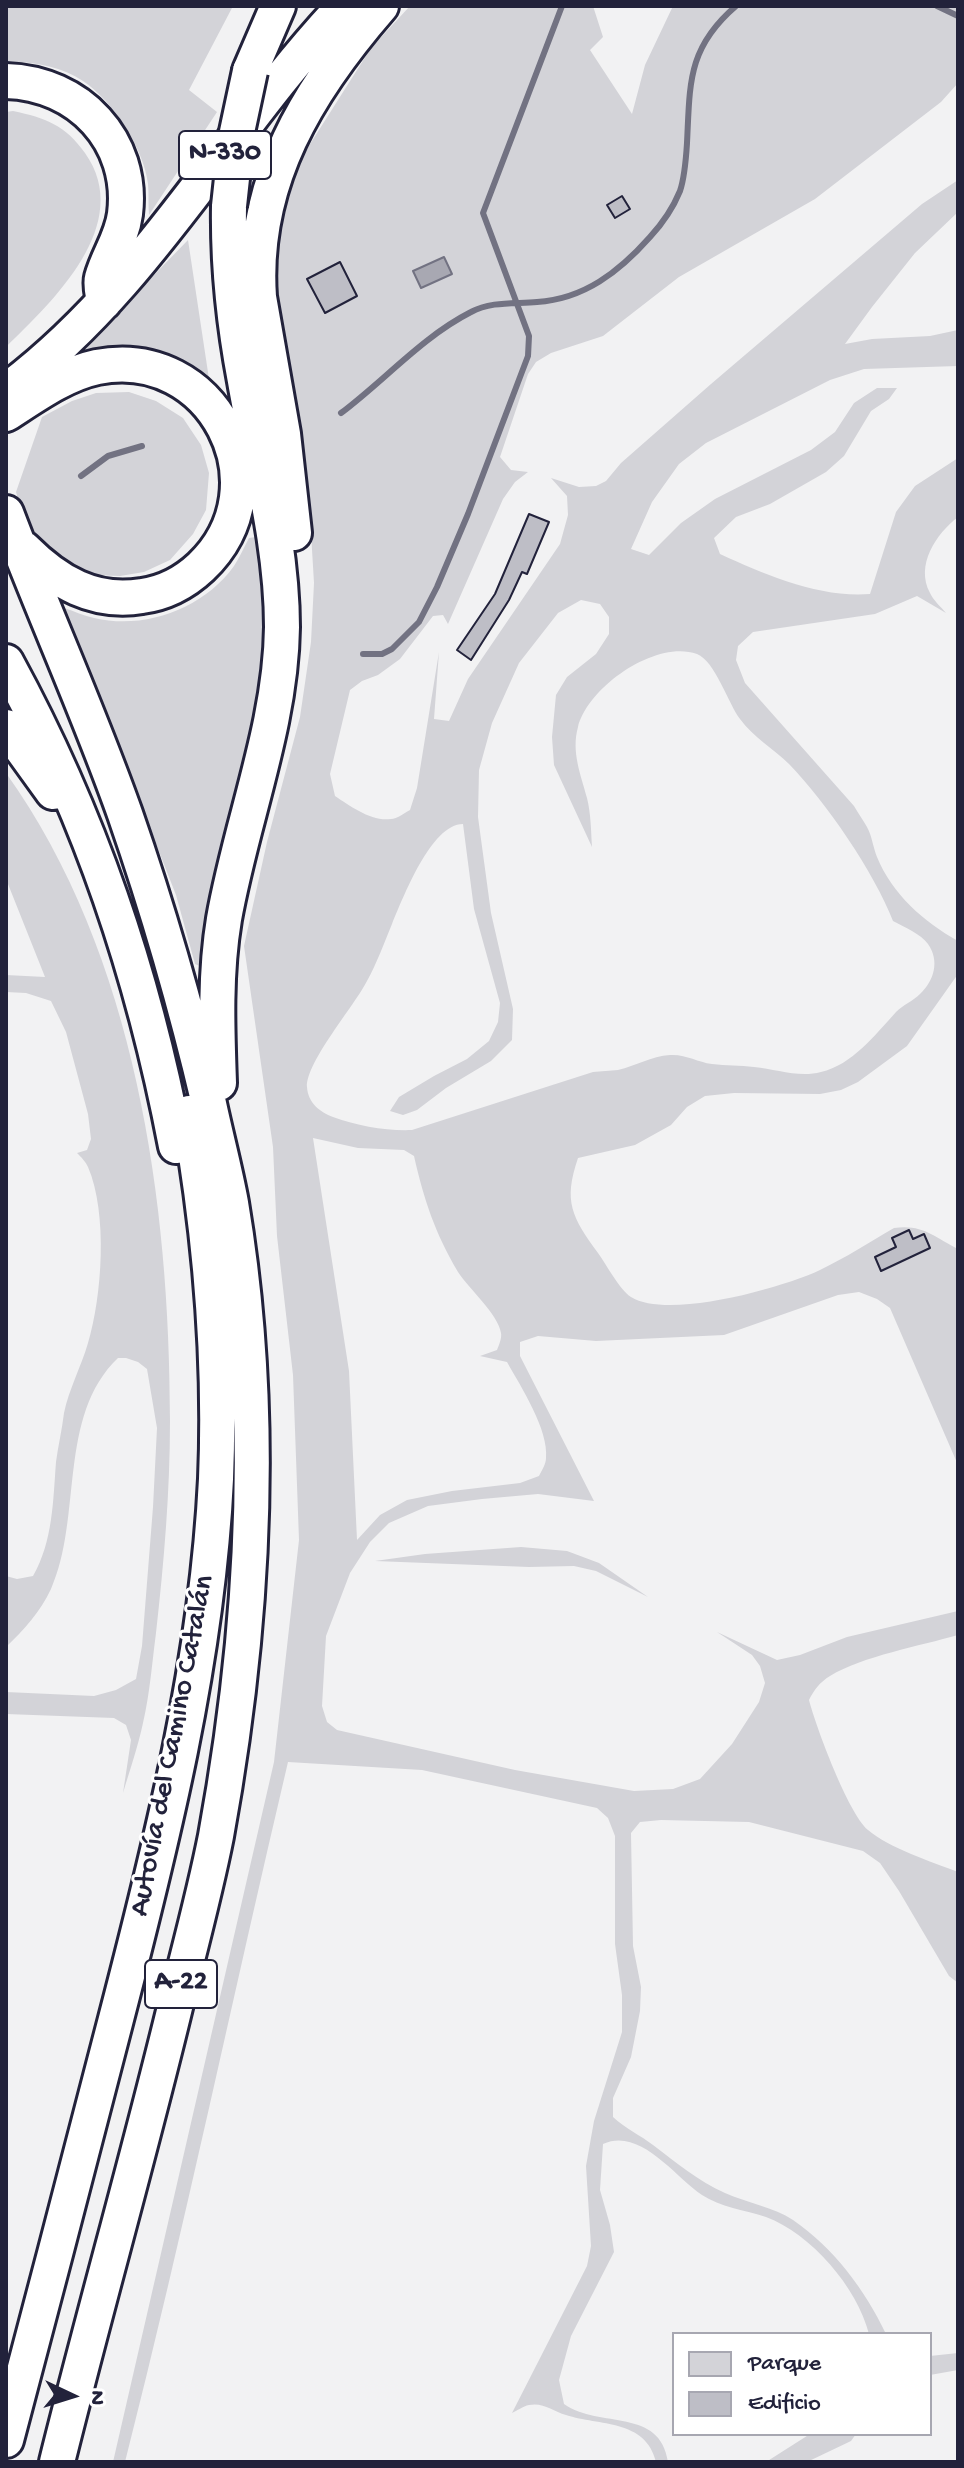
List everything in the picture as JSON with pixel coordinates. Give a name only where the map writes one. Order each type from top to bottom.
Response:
[{"type":"highway","points":[[210,1170],[217,969],[233,875],[280,666],[282,628],[279,583],[264,477],[234,317],[229,261],[229,206],[237,132],[250,71],[278,6]]},
{"type":"highway","name":"N-330","points":[[6,391],[48,357],[104,303],[168,229],[283,78],[344,6]]},
{"type":"highway","points":[[280,666],[287,647],[295,600],[295,538],[283,434],[259,297],[259,234],[271,187],[300,117],[333,64],[381,6]]},
{"type":"highway","points":[[6,81],[26,82],[61,93],[91,115],[113,144],[127,197],[121,235],[101,280],[104,303]]},
{"type":"highway","points":[[6,414],[75,374],[112,365],[147,368],[179,380],[207,402],[227,430],[237,463],[238,498],[234,515],[219,547],[195,572],[165,590],[132,598],[97,596],[80,591],[46,571],[10,540]]},
{"type":"highway","points":[[10,540],[111,777],[156,906],[187,1013],[210,1170]]},
{"type":"highway","points":[[6,662],[79,809],[110,893],[152,1034],[177,1152],[190,1257],[198,1377],[198,1460],[191,1561],[176,1692],[140,1930]]},
{"type":"highway","points":[[6,727],[43,777],[110,893]]},
{"type":"highway","name":"Autovía del Camino Catalán","points":[[57,2462],[161,2066],[215,1840],[237,1699],[252,1497],[248,1355],[230,1200],[210,1170]]},
{"type":"highway","name":"Autovía del Camino Catalán","points":[[6,2440],[140,1930],[188,1711],[204,1609],[213,1521],[217,1390],[208,1253],[210,1170]]},
{"type":"green space","points":[[6,6],[233,6],[189,90],[217,112],[149,215],[148,184],[140,156],[134,141],[105,101],[83,81],[56,68],[6,62]]},
{"type":"green space","points":[[410,6],[593,6],[603,37],[590,50],[632,114],[645,65],[673,6],[958,6],[958,83],[941,102],[815,199],[679,277],[603,336],[551,353],[536,362],[528,374],[500,457],[511,470],[528,472],[515,482],[503,499],[448,624],[443,615],[433,616],[400,659],[350,690],[330,774],[335,796],[362,812],[376,818],[391,819],[410,810],[417,788],[439,652],[434,719],[449,721],[468,679],[560,544],[568,515],[567,496],[551,478],[579,487],[596,486],[606,481],[621,463],[711,384],[922,204],[958,180],[958,212],[915,253],[845,344],[872,339],[930,336],[958,330],[958,366],[864,369],[830,380],[706,443],[679,464],[652,502],[631,549],[649,555],[681,523],[715,499],[811,450],[835,432],[854,403],[877,388],[897,388],[889,399],[871,411],[844,456],[826,472],[770,504],[736,517],[714,538],[720,554],[774,577],[812,589],[870,594],[896,512],[915,486],[958,458],[958,517],[942,532],[930,551],[925,572],[930,593],[946,613],[917,596],[875,614],[753,632],[738,646],[736,660],[745,683],[854,806],[869,830],[883,870],[900,895],[921,916],[958,941],[958,974],[907,1046],[858,1082],[841,1090],[820,1094],[734,1093],[705,1096],[687,1107],[671,1125],[635,1145],[578,1158],[571,1198],[576,1219],[618,1283],[631,1297],[648,1303],[697,1303],[780,1285],[820,1270],[894,1228],[921,1230],[958,1249],[958,1465],[890,1308],[859,1292],[838,1295],[724,1335],[596,1341],[538,1336],[520,1342],[520,1356],[594,1501],[538,1494],[482,1499],[428,1506],[389,1523],[370,1542],[350,1573],[326,1636],[322,1706],[327,1722],[337,1730],[515,1770],[634,1791],[673,1789],[700,1779],[732,1744],[759,1702],[765,1683],[760,1666],[752,1655],[717,1632],[777,1660],[800,1655],[847,1637],[958,1611],[958,1635],[875,1657],[843,1669],[823,1681],[809,1700],[825,1749],[860,1821],[877,1837],[899,1849],[958,1872],[958,1983],[949,1976],[880,1863],[863,1851],[749,1822],[661,1820],[640,1822],[631,1833],[633,1946],[641,1987],[640,2011],[631,2057],[613,2098],[613,2117],[706,2183],[777,2212],[808,2231],[847,2271],[885,2332],[868,2332],[854,2298],[830,2264],[783,2225],[709,2199],[656,2156],[630,2142],[603,2144],[600,2190],[614,2252],[571,2336],[559,2380],[564,2404],[594,2416],[641,2426],[653,2433],[663,2445],[668,2462],[656,2462],[651,2448],[642,2438],[620,2426],[566,2415],[534,2404],[512,2413],[587,2266],[591,2246],[586,2166],[594,2121],[622,2032],[622,1995],[615,1944],[615,1836],[608,1818],[597,1808],[422,1770],[288,1762],[168,2288],[125,2462],[113,2462],[274,1762],[299,1540],[293,1375],[277,1236],[273,1147],[244,946],[300,717],[311,642],[314,583],[310,516],[305,469],[278,330],[273,253],[281,207],[305,152],[371,48]],"holes":[[[581,600],[600,604],[609,617],[609,634],[596,654],[567,677],[556,695],[552,737],[554,765],[592,847],[589,810],[576,745],[584,712],[609,682],[644,660],[663,653],[681,651],[697,654],[710,665],[745,725],[789,764],[833,817],[862,860],[893,921],[928,944],[934,957],[934,970],[929,983],[853,1056],[813,1074],[712,1064],[670,1055],[618,1070],[593,1072],[412,1130],[372,1127],[328,1115],[319,1110],[308,1093],[314,1063],[367,981],[420,864],[429,849],[451,827],[463,824],[474,909],[500,1003],[498,1022],[489,1041],[467,1059],[399,1097],[390,1111],[403,1115],[417,1110],[491,1061],[512,1040],[513,1009],[491,913],[478,817],[479,770],[492,723],[519,663],[558,613]],[[313,1138],[358,1148],[404,1150],[414,1156],[426,1202],[443,1244],[458,1272],[499,1326],[501,1337],[497,1350],[480,1356],[507,1362],[539,1422],[546,1458],[539,1476],[520,1483],[407,1500],[380,1515],[357,1540],[349,1371]]]},
{"type":"green space","points":[[13,111],[54,124],[78,143],[98,180],[100,207],[94,233],[82,259],[65,284],[6,347],[6,112]]},
{"type":"green space","points":[[188,240],[209,379],[178,359],[155,352],[119,349],[87,357],[82,349]]},
{"type":"green space","points":[[129,392],[156,401],[183,418],[201,445],[209,473],[206,510],[193,534],[170,560],[144,572],[120,576],[92,575],[68,566],[45,546],[24,519],[16,492],[42,417],[72,401],[96,393]]},
{"type":"green space","points":[[256,537],[265,622],[264,665],[204,968],[195,964],[176,895],[64,608],[113,621],[133,621],[172,613],[190,605],[221,581],[234,566],[249,538]]},
{"type":"green space","points":[[6,773],[50,844],[86,920],[115,1000],[137,1083],[163,1253],[170,1421],[166,1527],[147,1700],[123,1793],[131,1740],[126,1725],[114,1718],[6,1714],[6,1692],[94,1696],[116,1690],[136,1679],[142,1646],[157,1428],[147,1369],[138,1362],[118,1358],[99,1382],[86,1409],[78,1438],[61,1561],[51,1589],[31,1620],[6,1647],[6,1576],[17,1579],[33,1576],[45,1549],[64,1413],[93,1324],[101,1255],[94,1186],[87,1165],[77,1153],[87,1150],[91,1139],[88,1114],[66,1032],[51,1001],[26,993],[6,992],[6,975],[45,977],[6,879]]},
{"type":"green space","points":[[521,1547],[567,1551],[599,1563],[648,1597],[596,1571],[574,1566],[375,1561],[425,1554]]},
{"type":"green space","points":[[958,2353],[958,2370],[932,2375],[932,2356]]},
{"type":"green space","points":[[807,2436],[855,2436],[851,2441],[807,2462],[766,2462]]},
{"type":"shaded area","points":[[444,257],[452,274],[421,288],[413,271]]},
{"type":"building","points":[[622,196],[630,209],[615,218],[607,205]]},
{"type":"building","points":[[340,262],[357,296],[325,313],[307,279]]},
{"type":"building","points":[[529,514],[549,522],[527,574],[522,572],[509,600],[471,660],[457,650],[495,594]]},
{"type":"building","points":[[909,1230],[913,1239],[924,1234],[930,1248],[881,1271],[875,1257],[896,1247],[892,1238]]},
{"type":"waterway","points":[[363,654],[382,654],[392,649],[419,622],[468,514],[528,356],[529,336],[483,213],[562,6]]},
{"type":"waterway","points":[[341,413],[420,346],[471,312],[495,305],[570,296],[600,282],[638,250],[663,221],[680,191],[694,68],[708,37],[736,6]]},
{"type":"waterway","points":[[937,6],[958,16]]},
{"type":"waterway","points":[[81,476],[108,456],[142,446]]}]
